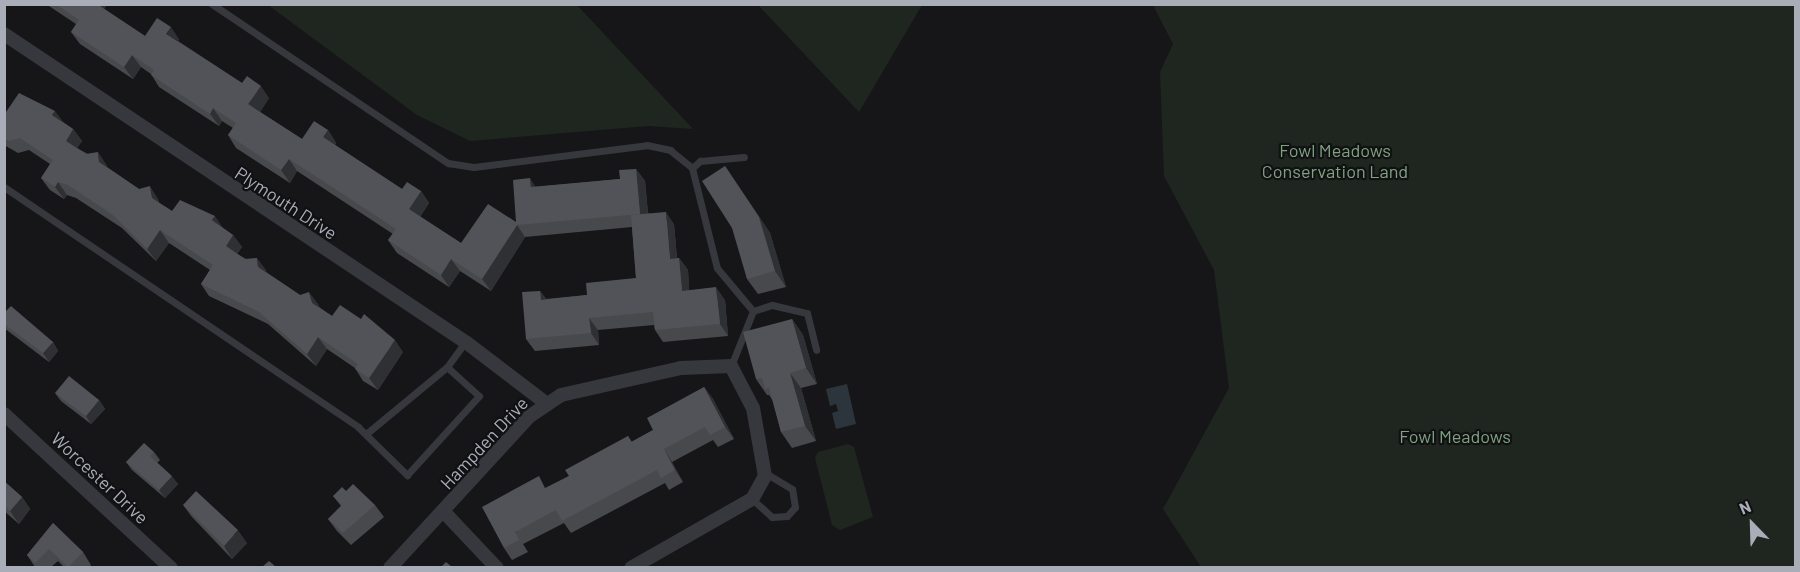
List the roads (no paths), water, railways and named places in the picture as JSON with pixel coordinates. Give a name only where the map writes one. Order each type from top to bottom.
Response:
[{"type":"street","name":"Plymouth Drive","points":[[4,34],[465,342],[547,404]]},
{"type":"street","name":"Hampden Drive","points":[[390,567],[547,404],[561,395],[681,368],[731,366]]},
{"type":"street","points":[[631,567],[752,499],[765,473],[753,408],[731,366]]},
{"type":"street","name":"Worcester Drive","points":[[4,414],[171,567]]},
{"type":"street","points":[[444,512],[498,567]]},
{"type":"lane","points":[[212,4],[448,163],[474,167],[647,145],[670,150],[692,168],[717,268],[753,311]]},
{"type":"lane","points":[[692,168],[700,160],[744,157]]},
{"type":"lane","points":[[4,187],[366,434],[407,475],[479,396],[447,367]]},
{"type":"lane","points":[[753,311],[772,305],[807,313],[816,350]]},
{"type":"lane","points":[[731,366],[753,311]]},
{"type":"lane","points":[[366,434],[447,367],[465,342]]},
{"type":"lane","points":[[752,499],[772,517],[787,516],[795,507],[792,489],[765,473]]},
{"type":"park label","name":"Fowl Meadows Conservation Land","points":[[1335,161]]},
{"type":"park label","name":"Fowl Meadows","points":[[1455,436]]}]
